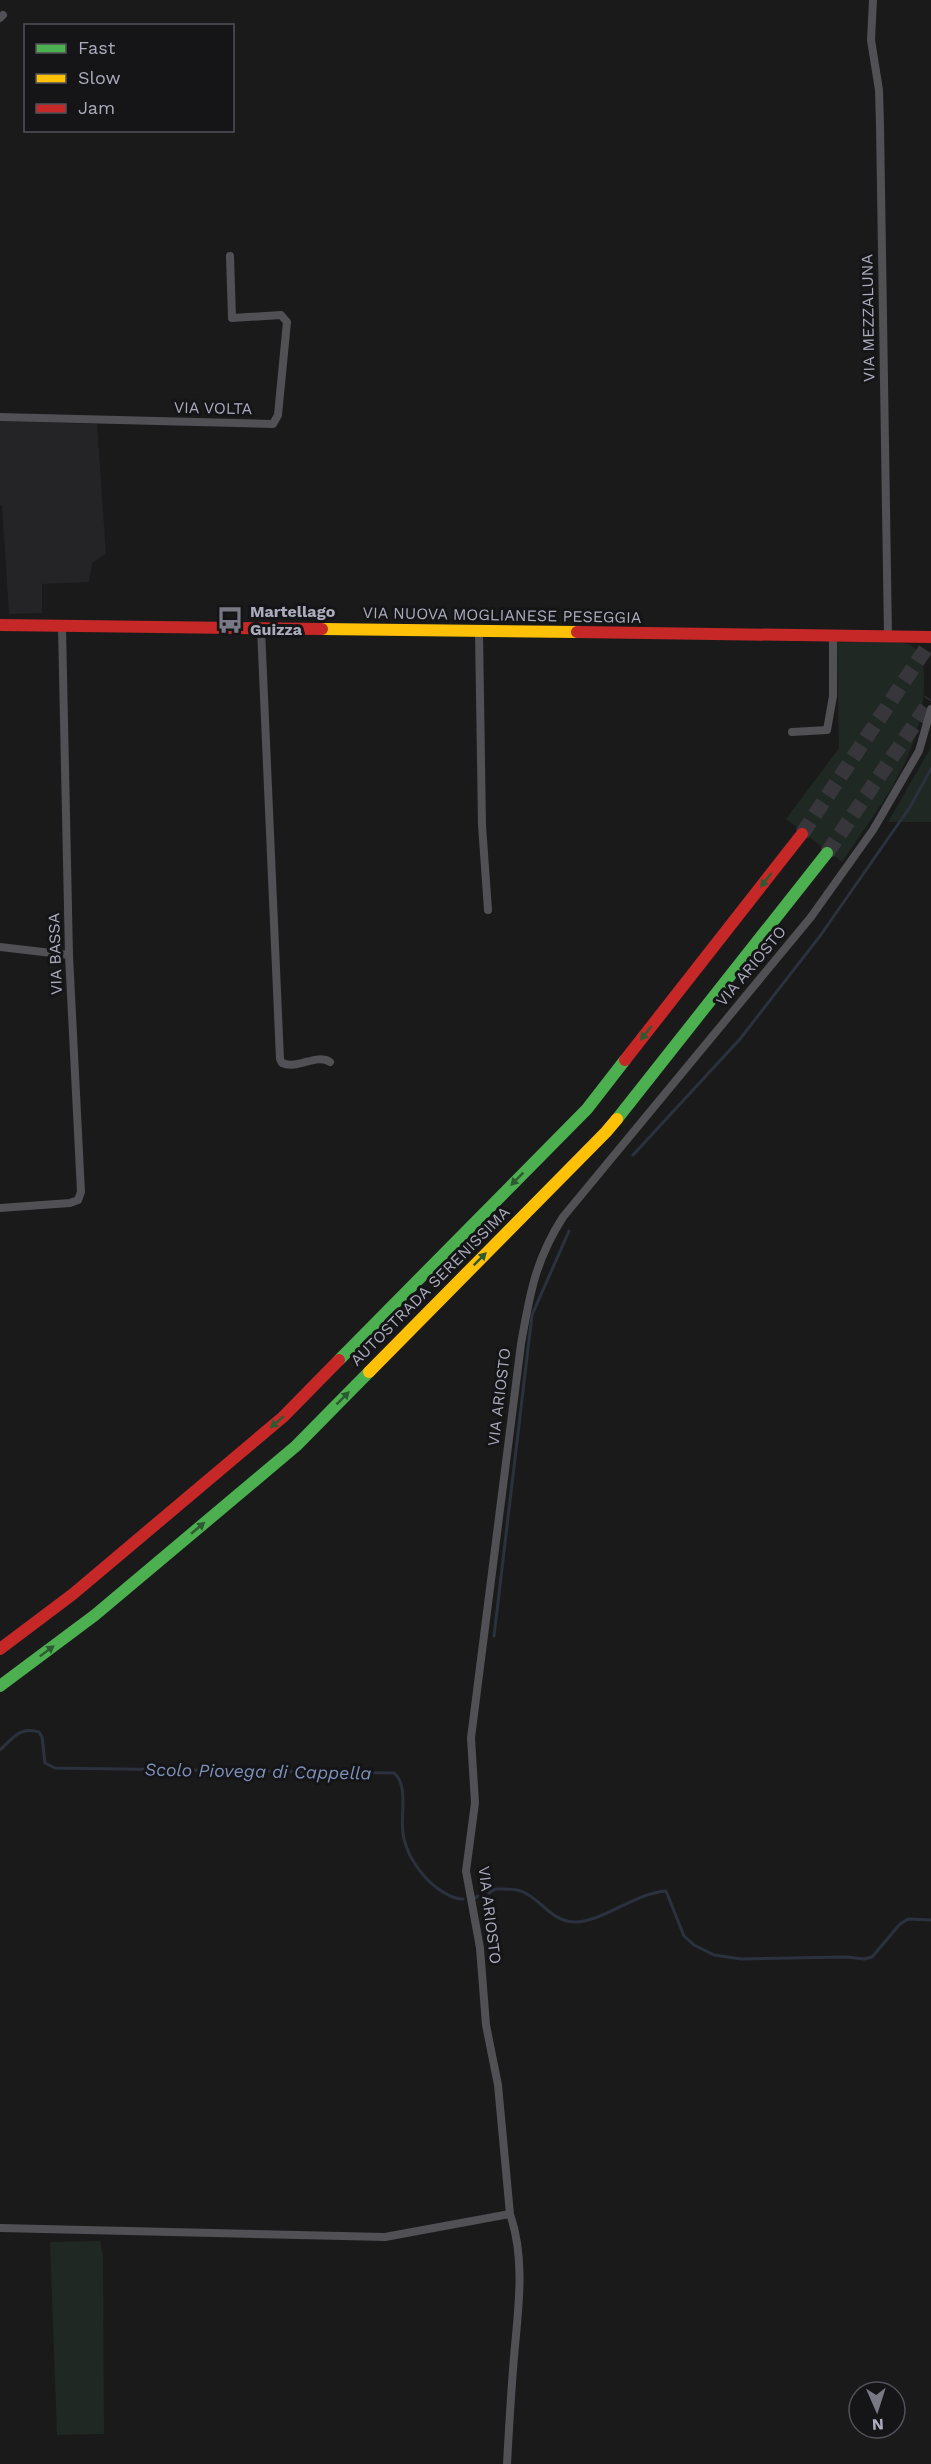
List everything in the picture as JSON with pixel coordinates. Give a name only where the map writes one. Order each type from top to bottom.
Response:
[{"type":"main road","name":"VIA NUOVA MOGLIANESE PESEGGIA","points":[[0,625],[931,637]]},
{"type":"main road","name":"AUTOSTRADA SERENISSIMA","points":[[0,1649],[73,1594],[284,1417],[546,1151],[587,1109],[802,834]]},
{"type":"main road","name":"AUTOSTRADA SERENISSIMA","points":[[0,1686],[95,1615],[296,1446],[606,1132],[827,852]]},
{"type":"street","name":"VIA MEZZALUNA","points":[[873,0],[871,40],[879,90],[880,126],[888,636]]},
{"type":"street","name":"VIA VOLTA","points":[[0,417],[273,424],[278,415],[287,322],[281,315],[232,318],[230,256]]},
{"type":"street","name":"VIA BASSA","points":[[0,1208],[70,1203],[78,1200],[81,1192],[69,955],[62,627]]},
{"type":"street","points":[[261,629],[280,1059],[286,1065],[320,1059],[330,1062]]},
{"type":"street","points":[[479,631],[482,825],[488,910]]},
{"type":"street","points":[[792,732],[827,730],[834,696],[833,636]]},
{"type":"street","name":"VIA ARIOSTO","points":[[507,2464],[519,2290],[519,2256],[516,2229],[510,2214],[498,2085],[486,2025],[480,1948],[466,1871],[475,1803],[471,1738],[521,1344],[531,1286],[549,1238],[563,1217],[811,917],[873,830],[920,751],[931,709]]},
{"type":"street","points":[[0,947],[69,955]]},
{"type":"street","points":[[0,2228],[385,2237],[510,2214]]},
{"type":"shaded area","points":[[0,421],[97,424],[106,554],[92,563],[89,582],[42,584],[42,613],[9,614],[2,506],[0,505]]},
{"type":"shaded area","points":[[837,642],[905,643],[915,648],[921,656],[924,676],[922,707],[909,755],[885,799],[842,862],[786,819],[839,748]]},
{"type":"shaded area","points":[[931,743],[931,822],[888,822],[930,749]]},
{"type":"shaded area","points":[[100,2241],[103,2255],[104,2434],[57,2435],[50,2242]]},
{"type":"waterway","points":[[633,1155],[740,1039],[820,936],[910,807],[931,769]]},
{"type":"waterway","points":[[494,1636],[532,1315],[569,1231]]},
{"type":"waterway","name":"Scolo Piovega di Cappella","points":[[0,1750],[17,1734],[32,1731],[39,1732],[42,1737],[45,1763],[55,1768],[394,1773],[399,1778],[403,1793],[402,1826],[404,1841],[410,1856],[425,1877],[437,1888],[449,1896],[463,1899]]},
{"type":"waterway","name":"Scolo Piovega di Cappella","points":[[489,1893],[495,1889],[520,1891],[559,1918],[574,1922],[595,1918],[642,1897],[666,1891],[684,1936],[694,1945],[714,1955],[741,1959],[847,1957],[864,1959],[872,1957],[900,1924],[908,1919],[931,1920]]},
{"type":"tunnel","points":[[802,834],[931,641]]},
{"type":"tunnel","points":[[827,853],[931,700]]},
{"type":"traffic: fast","points":[[617,1119],[827,853]]},
{"type":"traffic: fast","points":[[339,1360],[587,1109],[625,1060]]},
{"type":"traffic: fast","points":[[0,1686],[95,1615],[296,1446],[369,1372]]},
{"type":"traffic: slow","points":[[322,629],[577,632]]},
{"type":"traffic: slow","points":[[369,1372],[617,1119]]},
{"type":"traffic: jam","points":[[0,625],[322,629]]},
{"type":"traffic: jam","points":[[577,632],[931,637]]},
{"type":"traffic: jam","points":[[625,1060],[802,834]]},
{"type":"traffic: jam","points":[[0,1649],[73,1594],[283,1417],[339,1360]]},
{"type":"place","name":"Martellago Guizza","points":[[230,620]]}]
